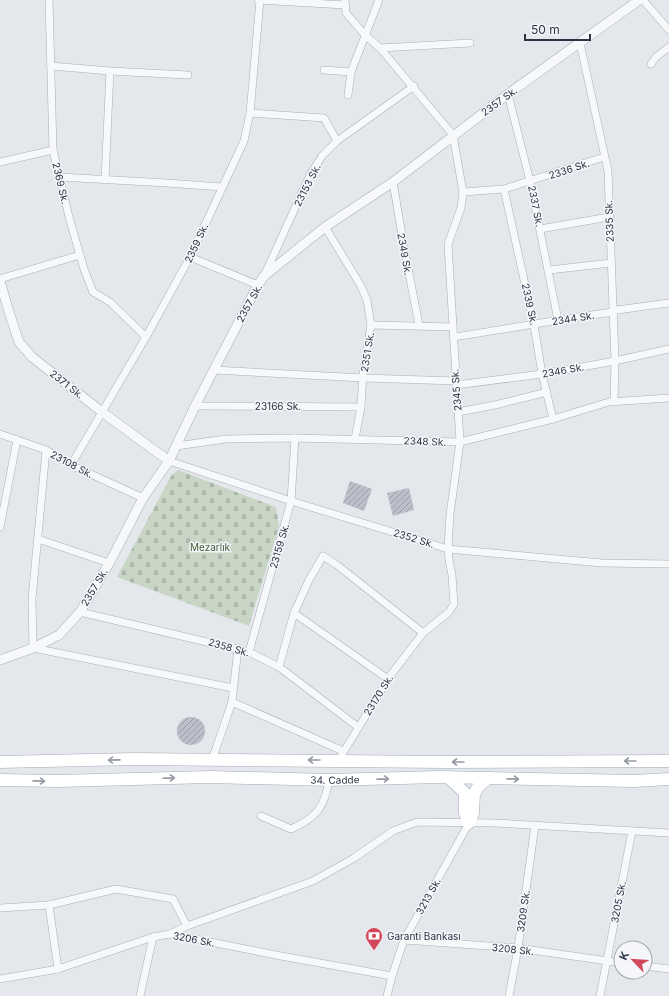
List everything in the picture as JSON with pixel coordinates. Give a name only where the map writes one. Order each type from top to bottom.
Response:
[{"type":"main road","name":"34. Cadde","points":[[0,762],[212,760],[340,756],[446,762],[669,761]]},
{"type":"main road","name":"34. Cadde","points":[[0,780],[58,781],[210,777],[329,780],[488,778],[634,781],[669,779]]},
{"type":"main road","points":[[448,778],[470,794]]},
{"type":"main road","points":[[469,822],[465,813],[470,794],[488,778]]},
{"type":"street","name":"2369 Sk.","points":[[49,0],[54,150],[69,217],[93,292],[110,302],[146,337]]},
{"type":"street","points":[[259,0],[345,2],[346,13],[414,86],[453,135]]},
{"type":"street","name":"2359 Sk.","points":[[71,465],[146,337],[190,257],[244,141],[250,113],[259,0]]},
{"type":"street","points":[[348,95],[351,72],[380,0]]},
{"type":"street","name":"2357 Sk.","points":[[0,660],[33,648],[59,635],[80,612],[109,563],[143,498],[169,461],[195,406],[264,276],[326,227],[393,182],[508,94],[638,0]]},
{"type":"street","points":[[643,0],[669,30]]},
{"type":"street","points":[[380,48],[470,43]]},
{"type":"street","name":"2335 Sk.","points":[[580,43],[608,171],[616,361],[614,402]]},
{"type":"street","points":[[651,64],[656,57],[669,47]]},
{"type":"street","points":[[51,66],[188,75]]},
{"type":"street","points":[[324,70],[351,72]]},
{"type":"street","points":[[105,179],[110,71]]},
{"type":"street","name":"23153 Sk.","points":[[264,276],[310,175],[322,156],[337,141],[414,86]]},
{"type":"street","name":"2337 Sk.","points":[[508,94],[530,181],[558,320]]},
{"type":"street","points":[[250,113],[324,118],[337,141]]},
{"type":"street","name":"2345 Sk.","points":[[423,633],[449,612],[454,604],[448,549],[450,514],[460,442],[448,244],[461,208],[463,192],[453,135]]},
{"type":"street","points":[[0,162],[54,150]]},
{"type":"street","name":"2336 Sk.","points":[[463,192],[504,189],[604,157]]},
{"type":"street","points":[[60,177],[222,187]]},
{"type":"street","name":"2349 Sk.","points":[[393,182],[419,325]]},
{"type":"street","name":"2339 Sk.","points":[[504,189],[534,325],[542,374],[553,419]]},
{"type":"street","points":[[540,229],[609,217]]},
{"type":"street","name":"2351 Sk.","points":[[326,227],[361,286],[367,300],[371,325],[363,373],[361,407],[355,439]]},
{"type":"street","points":[[0,280],[80,255]]},
{"type":"street","points":[[190,257],[258,285]]},
{"type":"street","points":[[549,270],[611,263]]},
{"type":"street","name":"2371 Sk.","points":[[0,280],[9,312],[20,342],[32,357],[102,412],[169,461]]},
{"type":"street","name":"2344 Sk.","points":[[454,337],[613,312],[617,310],[669,303]]},
{"type":"street","points":[[371,325],[453,327]]},
{"type":"street","name":"2346 Sk.","points":[[214,370],[456,383],[542,374],[616,361],[669,349]]},
{"type":"street","points":[[458,412],[495,405],[547,392]]},
{"type":"street","name":"2348 Sk.","points":[[176,446],[226,439],[295,438],[460,442],[553,419],[609,402],[669,398]]},
{"type":"street","name":"23166 Sk.","points":[[195,406],[361,407]]},
{"type":"street","name":"23108 Sk.","points":[[0,434],[46,450],[71,465],[143,498]]},
{"type":"street","name":"23159 Sk.","points":[[249,652],[291,501],[295,438]]},
{"type":"street","points":[[0,527],[17,440]]},
{"type":"street","points":[[46,450],[32,599],[33,648],[233,688]]},
{"type":"street","name":"2352 Sk.","points":[[169,461],[291,501],[448,549],[602,563],[669,564]]},
{"type":"street","points":[[38,538],[109,563]]},
{"type":"street","points":[[279,667],[294,613],[323,556],[423,633]]},
{"type":"street","name":"2358 Sk.","points":[[80,612],[238,648],[249,652],[279,667],[358,727]]},
{"type":"street","points":[[294,613],[388,679]]},
{"type":"street","name":"23170 Sk.","points":[[340,756],[388,679],[423,633]]},
{"type":"street","points":[[212,760],[232,702],[238,648]]},
{"type":"street","points":[[232,702],[340,756]]},
{"type":"street","points":[[261,816],[291,829],[304,823],[316,814],[326,798],[329,780]]},
{"type":"street","points":[[170,934],[187,926],[313,881],[354,858],[393,831],[417,822],[469,822],[669,833]]},
{"type":"street","name":"3213 Sk.","points":[[387,996],[404,940],[469,822]]},
{"type":"street","name":"3209 Sk.","points":[[509,996],[518,948],[535,825]]},
{"type":"street","name":"3205 Sk.","points":[[600,996],[632,831]]},
{"type":"street","points":[[0,908],[49,905],[116,889],[173,899],[187,926]]},
{"type":"street","points":[[49,905],[58,969]]},
{"type":"street","name":"3206 Sk.","points":[[0,979],[58,969],[153,937],[170,934],[392,976]]},
{"type":"street","points":[[140,996],[153,937]]},
{"type":"street","name":"3208 Sk.","points":[[404,940],[518,948],[613,962]]},
{"type":"street","points":[[653,967],[669,968]]},
{"type":"green space","name":"Mezarlık","points":[[178,470],[276,507],[279,526],[249,626],[117,577],[171,476]]},
{"type":"building","points":[[350,481],[372,489],[364,511],[343,503]]},
{"type":"building","points":[[409,488],[414,510],[393,516],[387,493]]},
{"type":"building","points":[[191,717],[201,721],[205,731],[201,741],[191,745],[181,741],[177,731],[181,721]]},
{"type":"place","name":"Garanti Bankası","points":[[374,951]]}]
